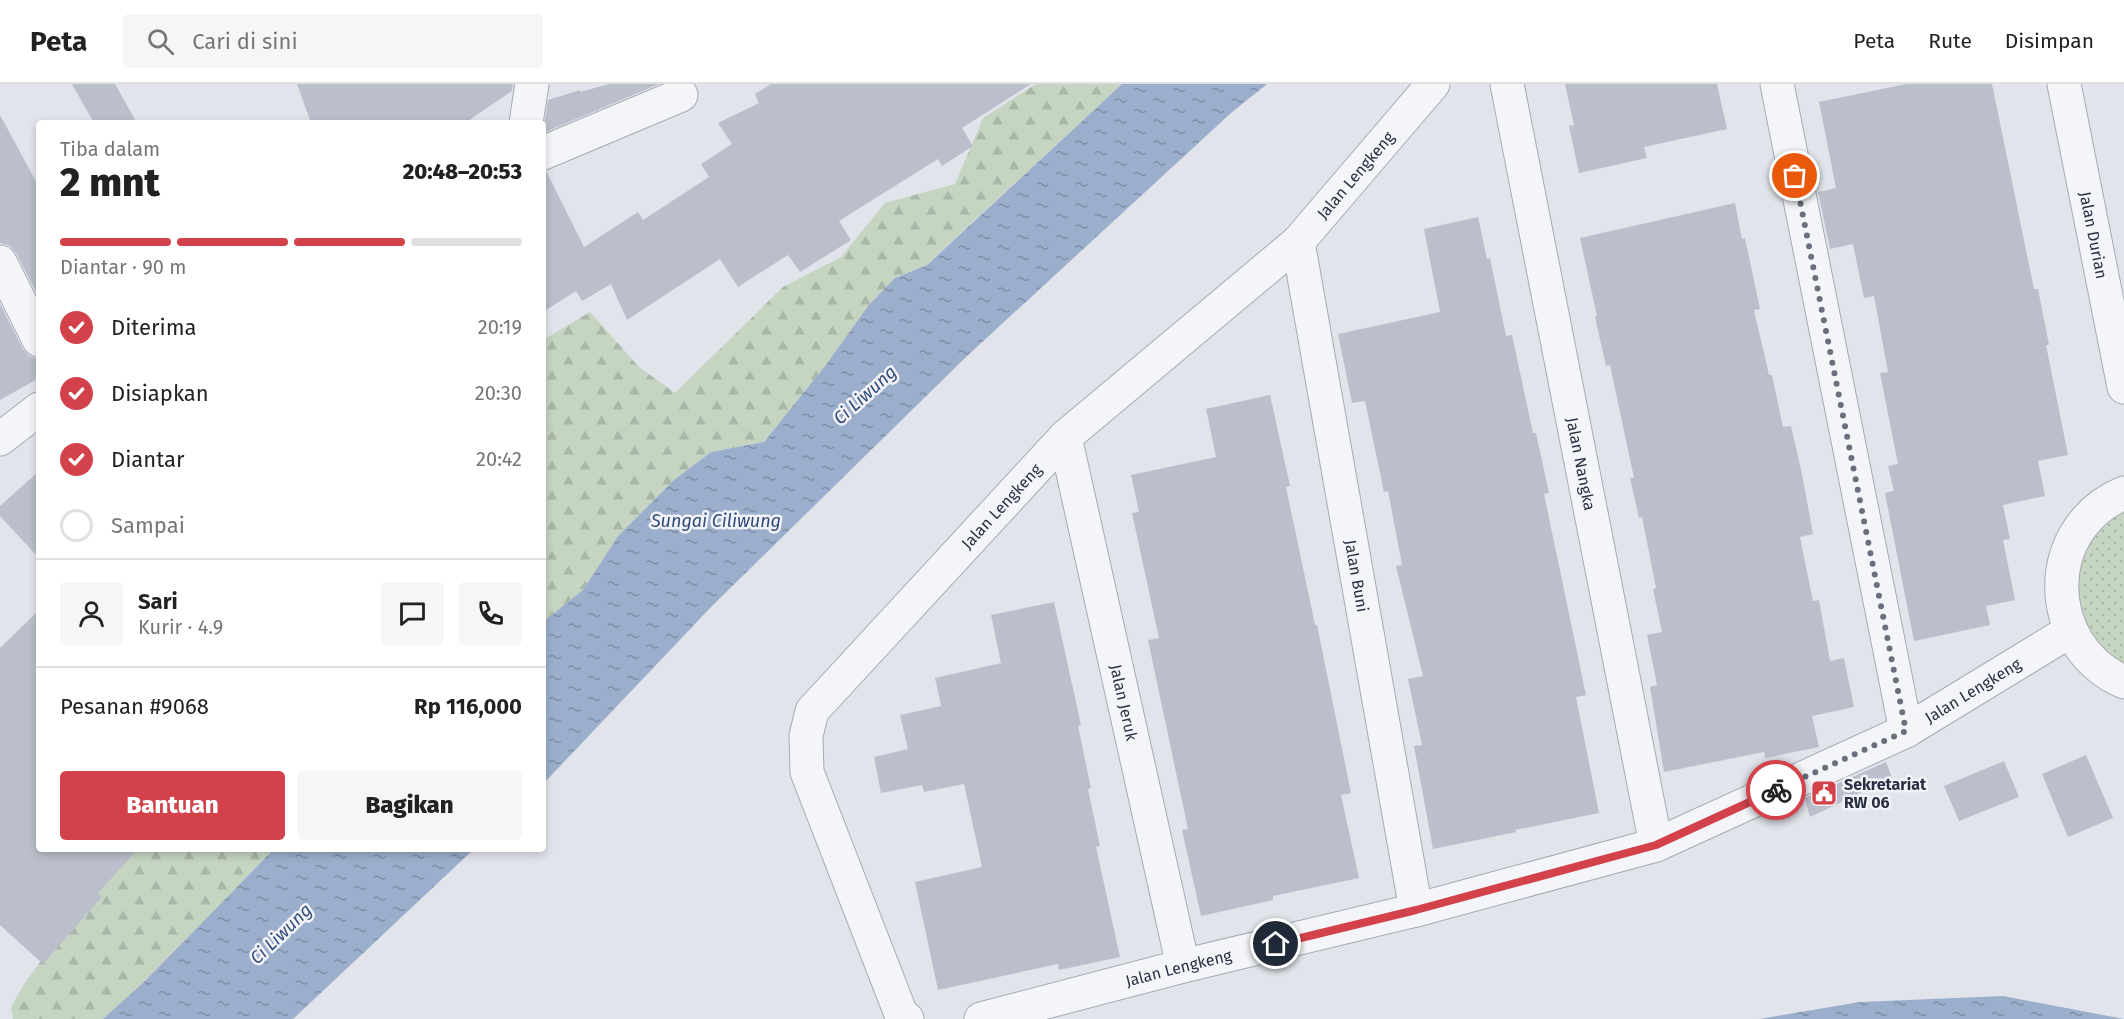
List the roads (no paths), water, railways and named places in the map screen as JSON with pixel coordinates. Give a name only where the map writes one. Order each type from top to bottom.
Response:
[{"type":"street","points":[[526,120],[532,84]]},
{"type":"street","name":"Jalan Lengkeng","points":[[907,1019],[901,1014],[807,772],[806,736],[812,711],[1065,437],[1298,242],[1433,84]]},
{"type":"street","name":"Jalan Nangka","points":[[1507,84],[1656,845]]},
{"type":"street","points":[[1777,84],[1906,731]]},
{"type":"street","name":"Jalan Durian","points":[[2064,84],[2124,387]]},
{"type":"street","points":[[546,152],[681,94]]},
{"type":"street","name":"Jalan Buni","points":[[1298,242],[1416,910]]},
{"type":"street","points":[[0,262],[36,334]]},
{"type":"street","points":[[0,439],[36,411]]},
{"type":"street","name":"Jalan Jeruk","points":[[1065,437],[1183,966]]},
{"type":"street","points":[[2124,493],[2109,499],[2081,524],[2065,558],[2061,595],[2070,631],[2091,661],[2124,682]]},
{"type":"street","name":"Jalan Lengkeng","points":[[981,1019],[1183,966],[1416,910],[1656,845],[1906,731],[2070,631]]},
{"type":"water","name":"Sungai Ciliwung","points":[[1122,84],[1267,84],[1231,113],[966,357],[712,606],[546,781],[546,620],[583,590],[618,536],[674,480],[711,452],[764,442],[825,366],[868,306],[895,278],[927,265]]},
{"type":"water","name":"Ci Liwung","points":[[271,852],[471,852],[293,1019],[103,1019],[144,982]]},
{"type":"water","points":[[2003,996],[2124,1019],[1759,1019],[1860,1002]]},
{"type":"place","name":"Sekretariat RW 06","points":[[1824,793]]}]
